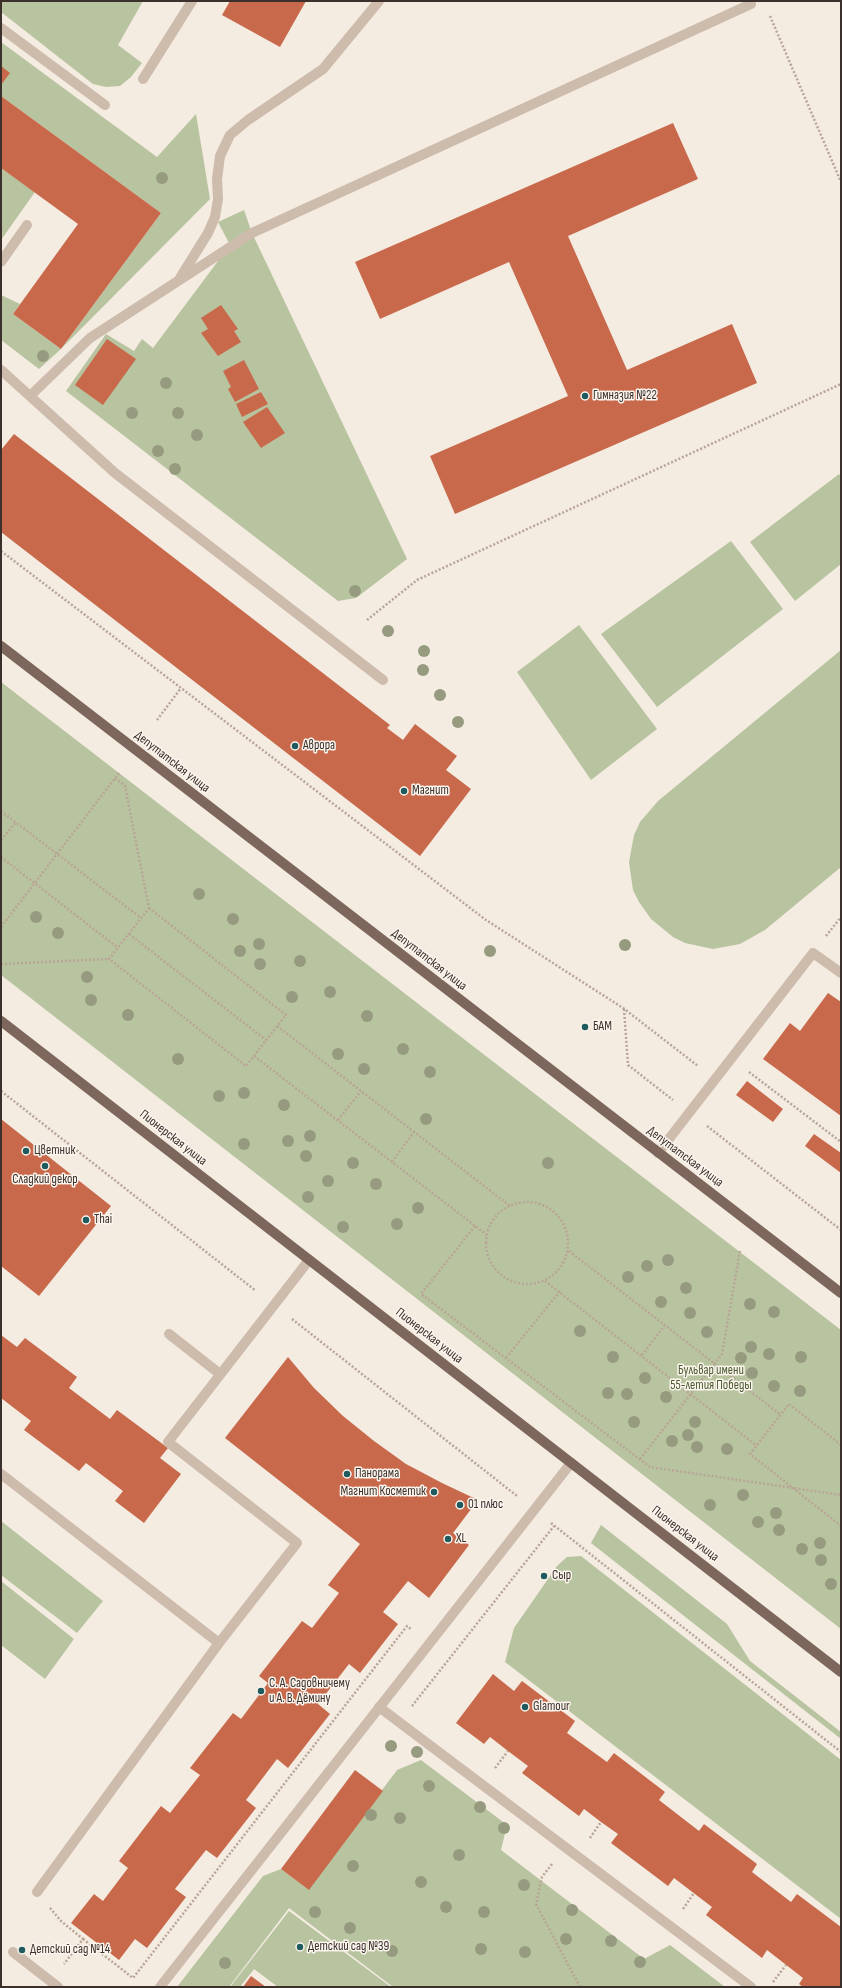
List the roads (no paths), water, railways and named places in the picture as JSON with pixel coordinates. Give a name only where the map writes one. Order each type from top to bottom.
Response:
[{"type":"main road","name":"Депутатская улица","points":[[1,646],[841,1293]]},
{"type":"main road","name":"Пионерская улица","points":[[1,1021],[841,1672]]},
{"type":"lane","points":[[143,80],[192,1]]},
{"type":"lane","points":[[178,281],[208,233],[215,217],[218,199],[217,179],[220,156],[230,135],[248,120],[322,69],[379,1]]},
{"type":"lane","points":[[30,396],[90,338],[252,233],[751,4]]},
{"type":"lane","points":[[1,28],[105,105]]},
{"type":"lane","points":[[1,262],[28,225]]},
{"type":"lane","points":[[2,374],[30,396],[115,473],[383,680]]},
{"type":"lane","points":[[658,1153],[813,953],[841,973]]},
{"type":"lane","points":[[37,1892],[219,1643],[297,1543],[168,1442],[309,1260]]},
{"type":"lane","points":[[169,1334],[220,1374]]},
{"type":"lane","points":[[160,1987],[378,1707],[572,1463]]},
{"type":"lane","points":[[1,1474],[219,1643]]},
{"type":"lane","points":[[378,1707],[751,1987]]},
{"type":"lane","points":[[13,1952],[55,1984]]},
{"type":"place","name":"Гимназия №22","points":[[585,396]]},
{"type":"place","name":"Аврора","points":[[295,746]]},
{"type":"place","name":"Магнит","points":[[404,791]]},
{"type":"place","name":"БАМ","points":[[585,1027]]},
{"type":"place","name":"Цветник","points":[[26,1151]]},
{"type":"place","name":"Сладкий декор","points":[[45,1166]]},
{"type":"place","name":"Thai","points":[[86,1220]]},
{"type":"place","name":"Панорама","points":[[347,1474]]},
{"type":"place","name":"Магнит Косметик","points":[[434,1492]]},
{"type":"place","name":"01 плюс","points":[[460,1505]]},
{"type":"place","name":"XL","points":[[448,1539]]},
{"type":"place","name":"Сыр","points":[[544,1576]]},
{"type":"place","name":"С. А. Садовничему и А. В. Дёмину","points":[[261,1691]]},
{"type":"place","name":"Glamour","points":[[525,1707]]},
{"type":"place","name":"Детский сад №39","points":[[300,1947]]},
{"type":"place","name":"Детский сад №14","points":[[22,1950]]},
{"type":"park label","name":"Бульвар имени 55-летия Победы","points":[[711,1378]]}]
